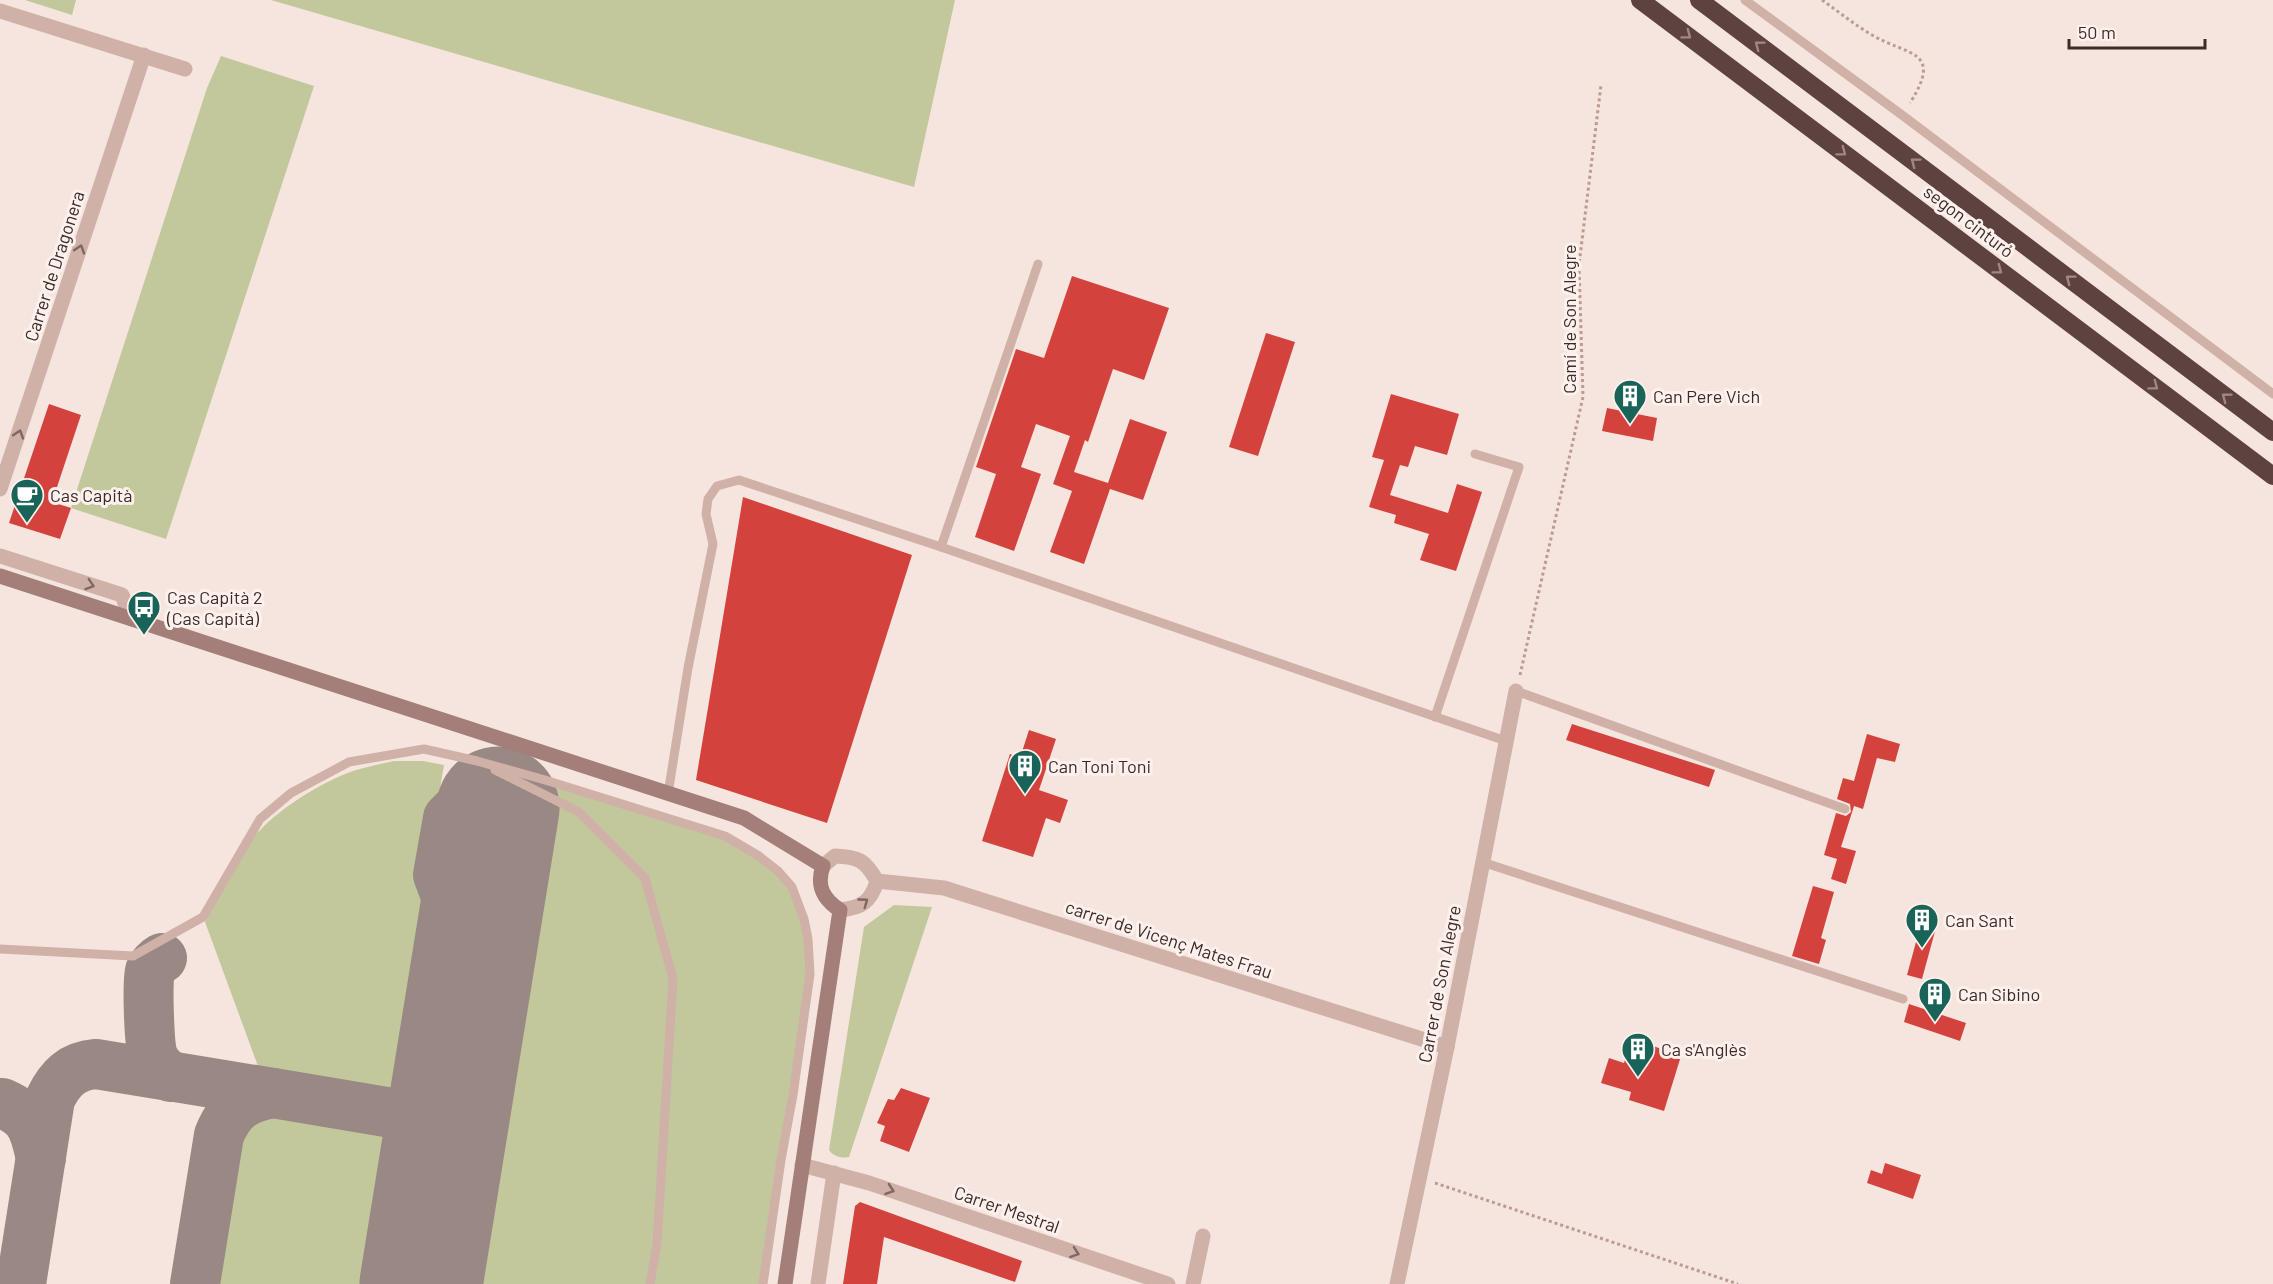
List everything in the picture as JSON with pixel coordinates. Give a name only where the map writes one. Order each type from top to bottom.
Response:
[{"type":"highway","name":"segon cinturó","points":[[1640,0],[2273,476]]},
{"type":"highway","name":"segon cinturó","points":[[1699,0],[2273,432]]},
{"type":"street","points":[[0,11],[186,69]]},
{"type":"street","name":"Carrer de Dragonera","points":[[0,489],[144,55]]},
{"type":"street","points":[[0,556],[122,595],[131,619]]},
{"type":"street","points":[[0,576],[744,818],[823,866]]},
{"type":"street","name":"Carrer de Son Alegre","points":[[1397,1284],[1447,1047],[1516,691]]},
{"type":"street","points":[[835,856],[855,857],[868,867],[877,881],[873,895],[855,909],[840,910],[828,903],[821,890],[819,878],[823,866],[835,856]]},
{"type":"street","name":"carrer de Vicenç Mates Frau","points":[[877,881],[944,888],[1447,1047]]},
{"type":"street","points":[[785,1284],[840,910]]},
{"type":"street","name":"Carrer Mestral","points":[[802,1165],[834,1173],[1168,1284]]},
{"type":"street","points":[[818,1284],[834,1173]]},
{"type":"street","points":[[1193,1284],[1203,1236]]},
{"type":"lane","points":[[1745,0],[2273,394]]},
{"type":"lane","points":[[941,547],[1038,264]]},
{"type":"lane","points":[[1435,717],[1519,467],[1475,454]]},
{"type":"lane","points":[[668,794],[688,668],[712,544],[706,514],[708,499],[717,486],[739,480],[1506,741]]},
{"type":"lane","points":[[1516,691],[1845,809]]},
{"type":"lane","points":[[0,949],[133,956],[203,917],[260,819],[291,793],[349,762],[424,749],[477,761],[630,805],[725,836],[759,856],[778,871],[792,887],[804,918],[808,939],[810,974],[763,1284]]},
{"type":"lane","points":[[477,761],[579,812],[645,878],[673,979],[657,1244],[650,1284]]},
{"type":"lane","points":[[1482,862],[1903,999]]},
{"type":"path","points":[[1822,0],[1872,35],[1907,50],[1921,61],[1924,75],[1918,91],[1902,115]]},
{"type":"path","name":"Camí de Son Alegre","points":[[1516,691],[1583,398],[1579,265],[1601,85]]},
{"type":"path","points":[[1419,1178],[1738,1284]]},
{"type":"green space","points":[[25,0],[76,0],[72,15]]},
{"type":"green space","points":[[271,0],[955,0],[914,187]]},
{"type":"green space","points":[[221,56],[314,86],[166,539],[71,508],[207,88]]},
{"type":"green space","points":[[394,761],[423,761],[444,765],[425,875],[447,934],[424,1065],[401,1090],[380,1096],[262,1077],[205,922],[244,851],[271,820],[312,791],[340,776]]},
{"type":"green space","points":[[536,784],[608,798],[691,824],[759,856],[792,887],[804,919],[810,974],[762,1284],[453,1284]]},
{"type":"green space","points":[[894,905],[932,907],[849,1157],[841,1157],[829,1150],[864,927]]},
{"type":"green space","points":[[283,1110],[380,1126],[397,1138],[404,1152],[407,1170],[389,1284],[212,1284],[233,1145],[257,1122],[270,1113]]},
{"type":"building","points":[[1072,276],[1169,308],[1144,380],[1113,369],[1088,442],[1085,440],[1074,472],[1108,483],[1130,419],[1167,432],[1143,500],[1110,489],[1084,564],[1050,552],[1072,491],[1053,484],[1070,436],[1036,424],[1021,467],[1041,474],[1014,551],[975,537],[996,474],[976,467],[1016,349],[1044,358]]},
{"type":"building","points":[[1266,333],[1295,342],[1258,456],[1229,447]]},
{"type":"building","points":[[1391,394],[1459,414],[1447,455],[1415,446],[1408,467],[1400,465],[1390,495],[1448,513],[1457,484],[1482,492],[1456,571],[1420,560],[1429,534],[1394,523],[1396,515],[1369,507],[1384,460],[1372,457]]},
{"type":"building","points":[[49,404],[81,415],[52,502],[71,508],[60,539],[9,523]]},
{"type":"building","name":"Can Pere Vich","points":[[1607,408],[1657,418],[1653,441],[1602,431]]},
{"type":"building","points":[[743,497],[912,555],[827,823],[696,780]]},
{"type":"building","points":[[1572,724],[1715,770],[1709,787],[1566,740]]},
{"type":"building","name":"Can Toni Toni","points":[[1029,730],[1056,739],[1039,790],[1068,800],[1060,823],[1046,818],[1033,857],[982,841],[1010,754],[1020,758]]},
{"type":"building","points":[[1867,734],[1900,744],[1895,762],[1877,758],[1863,809],[1854,806],[1841,847],[1856,851],[1846,884],[1831,879],[1837,859],[1824,855],[1836,813],[1846,816],[1851,812],[1850,804],[1837,799],[1843,778],[1854,781]]},
{"type":"building","points":[[1813,886],[1834,892],[1821,938],[1826,940],[1819,964],[1792,956]]},
{"type":"building","name":"Can Sant","points":[[1922,920],[1937,924],[1922,979],[1907,975]]},
{"type":"building","name":"Can Sibino","points":[[1909,1004],[1966,1023],[1960,1041],[1904,1022]]},
{"type":"building","name":"Ca s'Anglès","points":[[1631,1038],[1681,1056],[1664,1111],[1629,1100],[1631,1092],[1601,1083],[1609,1058],[1624,1063]]},
{"type":"building","points":[[901,1088],[930,1098],[909,1152],[880,1141],[885,1126],[877,1123],[888,1099],[894,1100]]},
{"type":"building","points":[[1885,1163],[1921,1175],[1913,1199],[1867,1183],[1871,1170],[1882,1174]]},
{"type":"building","points":[[860,1202],[1022,1261],[1015,1282],[884,1237],[877,1284],[843,1284],[855,1206]]},
{"type":"taxiway","points":[[404,1115],[427,1107],[444,1092],[451,1077],[469,967],[465,946],[438,875],[448,818],[460,806],[479,801],[497,807],[506,815],[511,824],[513,837],[509,859],[481,901],[469,967]]},
{"type":"taxiway","points":[[162,958],[152,967],[149,977],[150,1039],[154,1059],[160,1068],[171,1077]]},
{"type":"taxiway","points":[[21,1284],[50,1099],[68,1074],[80,1067],[96,1064],[273,1093]]},
{"type":"taxiway","points":[[195,1284],[219,1135],[233,1111],[254,1098],[273,1093],[404,1115],[420,1126],[430,1138],[438,1171]]},
{"type":"taxiway","points":[[2,1103],[26,1118],[33,1131],[41,1158]]},
{"type":"runway","points":[[421,1284],[498,808]]},
{"type":"place","name":"Can Pere Vich","points":[[1630,425]]},
{"type":"place","name":"Cas Capità","points":[[27,524]]},
{"type":"place","name":"Cas Capità 2 (Cas Capità)","points":[[144,636]]},
{"type":"place","name":"Can Toni Toni","points":[[1025,795]]},
{"type":"place","name":"Can Sant","points":[[1922,949]]},
{"type":"place","name":"Can Sibino","points":[[1935,1023]]},
{"type":"place","name":"Ca s'Anglès","points":[[1638,1078]]}]
